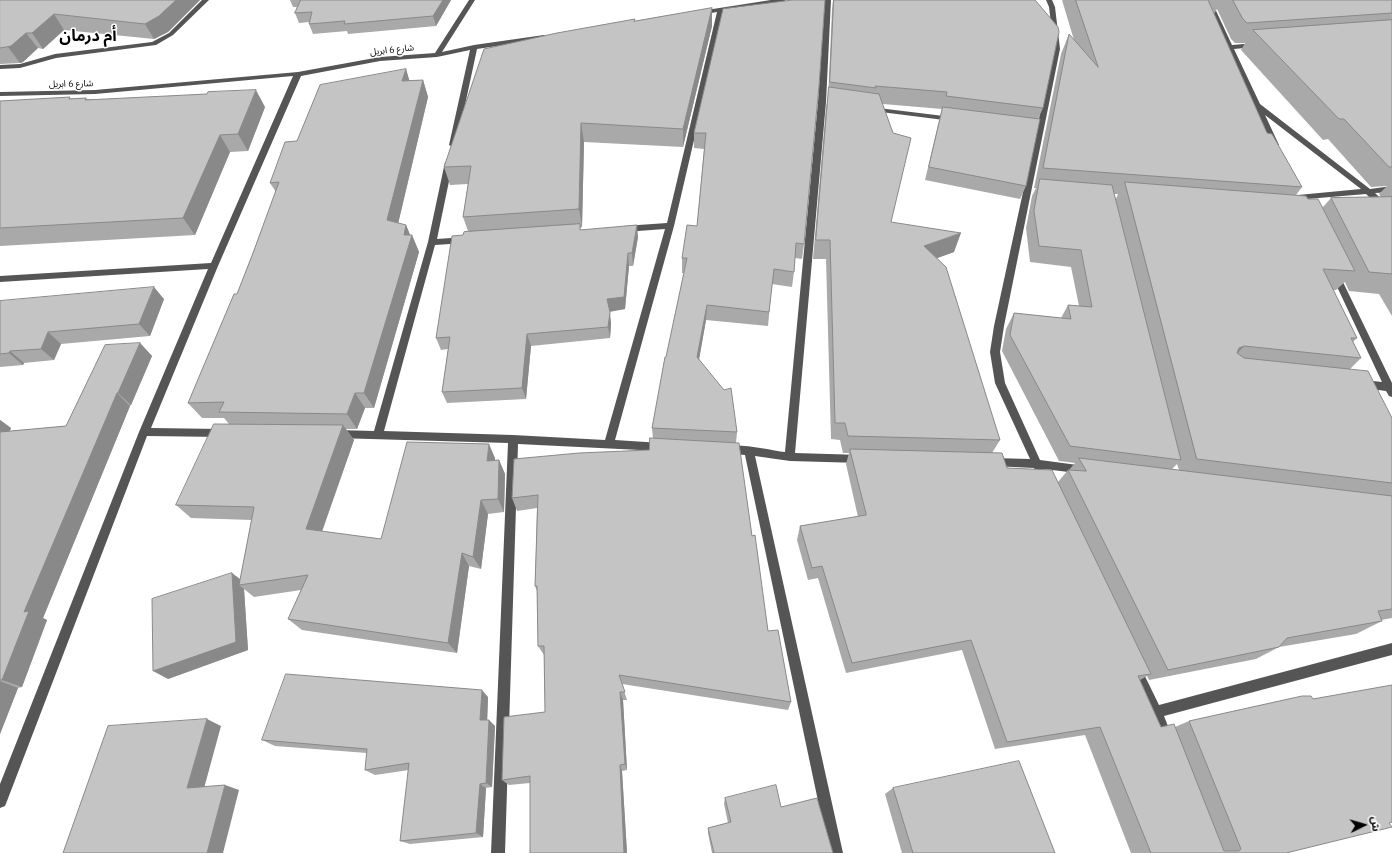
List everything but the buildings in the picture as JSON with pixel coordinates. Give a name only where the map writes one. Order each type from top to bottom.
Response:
[{"type":"street","points":[[0,67],[20,66],[55,56],[154,44],[171,34],[206,0]]},
{"type":"street","points":[[437,55],[472,0]]},
{"type":"street","points":[[690,14],[721,10],[742,3],[783,0]]},
{"type":"street","points":[[790,457],[826,103],[828,0]]},
{"type":"street","points":[[1044,478],[1000,383],[995,352],[998,326],[1030,191],[1036,129],[1057,49],[1052,7],[1049,0]]},
{"type":"street","points":[[1208,0],[1279,155]]},
{"type":"street","points":[[609,445],[670,226],[721,10]]},
{"type":"street","name":"شارع 6 ابريل","points":[[0,94],[95,92],[298,74],[380,59],[437,55],[474,47],[551,36]]},
{"type":"street","points":[[1230,47],[1260,45]]},
{"type":"street","points":[[378,435],[432,242],[474,47]]},
{"type":"street","points":[[0,801],[144,432],[214,266],[298,74]]},
{"type":"street","points":[[1256,105],[1368,191],[1392,214]]},
{"type":"street","points":[[868,108],[962,120]]},
{"type":"street","points":[[1303,208],[1297,195],[1392,189]]},
{"type":"street","points":[[615,230],[670,226]]},
{"type":"street","points":[[432,242],[472,240]]},
{"type":"street","points":[[0,279],[214,266]]},
{"type":"street","points":[[1332,269],[1391,390]]},
{"type":"street","points":[[1351,383],[1391,390]]},
{"type":"street","points":[[144,432],[230,433]]},
{"type":"street","points":[[324,434],[513,439],[671,448]]},
{"type":"street","points":[[498,853],[513,439]]},
{"type":"street","points":[[718,450],[749,451],[790,457],[869,459]]},
{"type":"street","points":[[749,451],[836,853]]},
{"type":"street","points":[[981,462],[1037,464],[1098,472]]},
{"type":"street","points":[[1156,712],[1392,649]]},
{"type":"street","points":[[1129,655],[1156,712],[1170,749]]},
{"type":"district","name":"أم درمان","points":[[88,36]]}]
